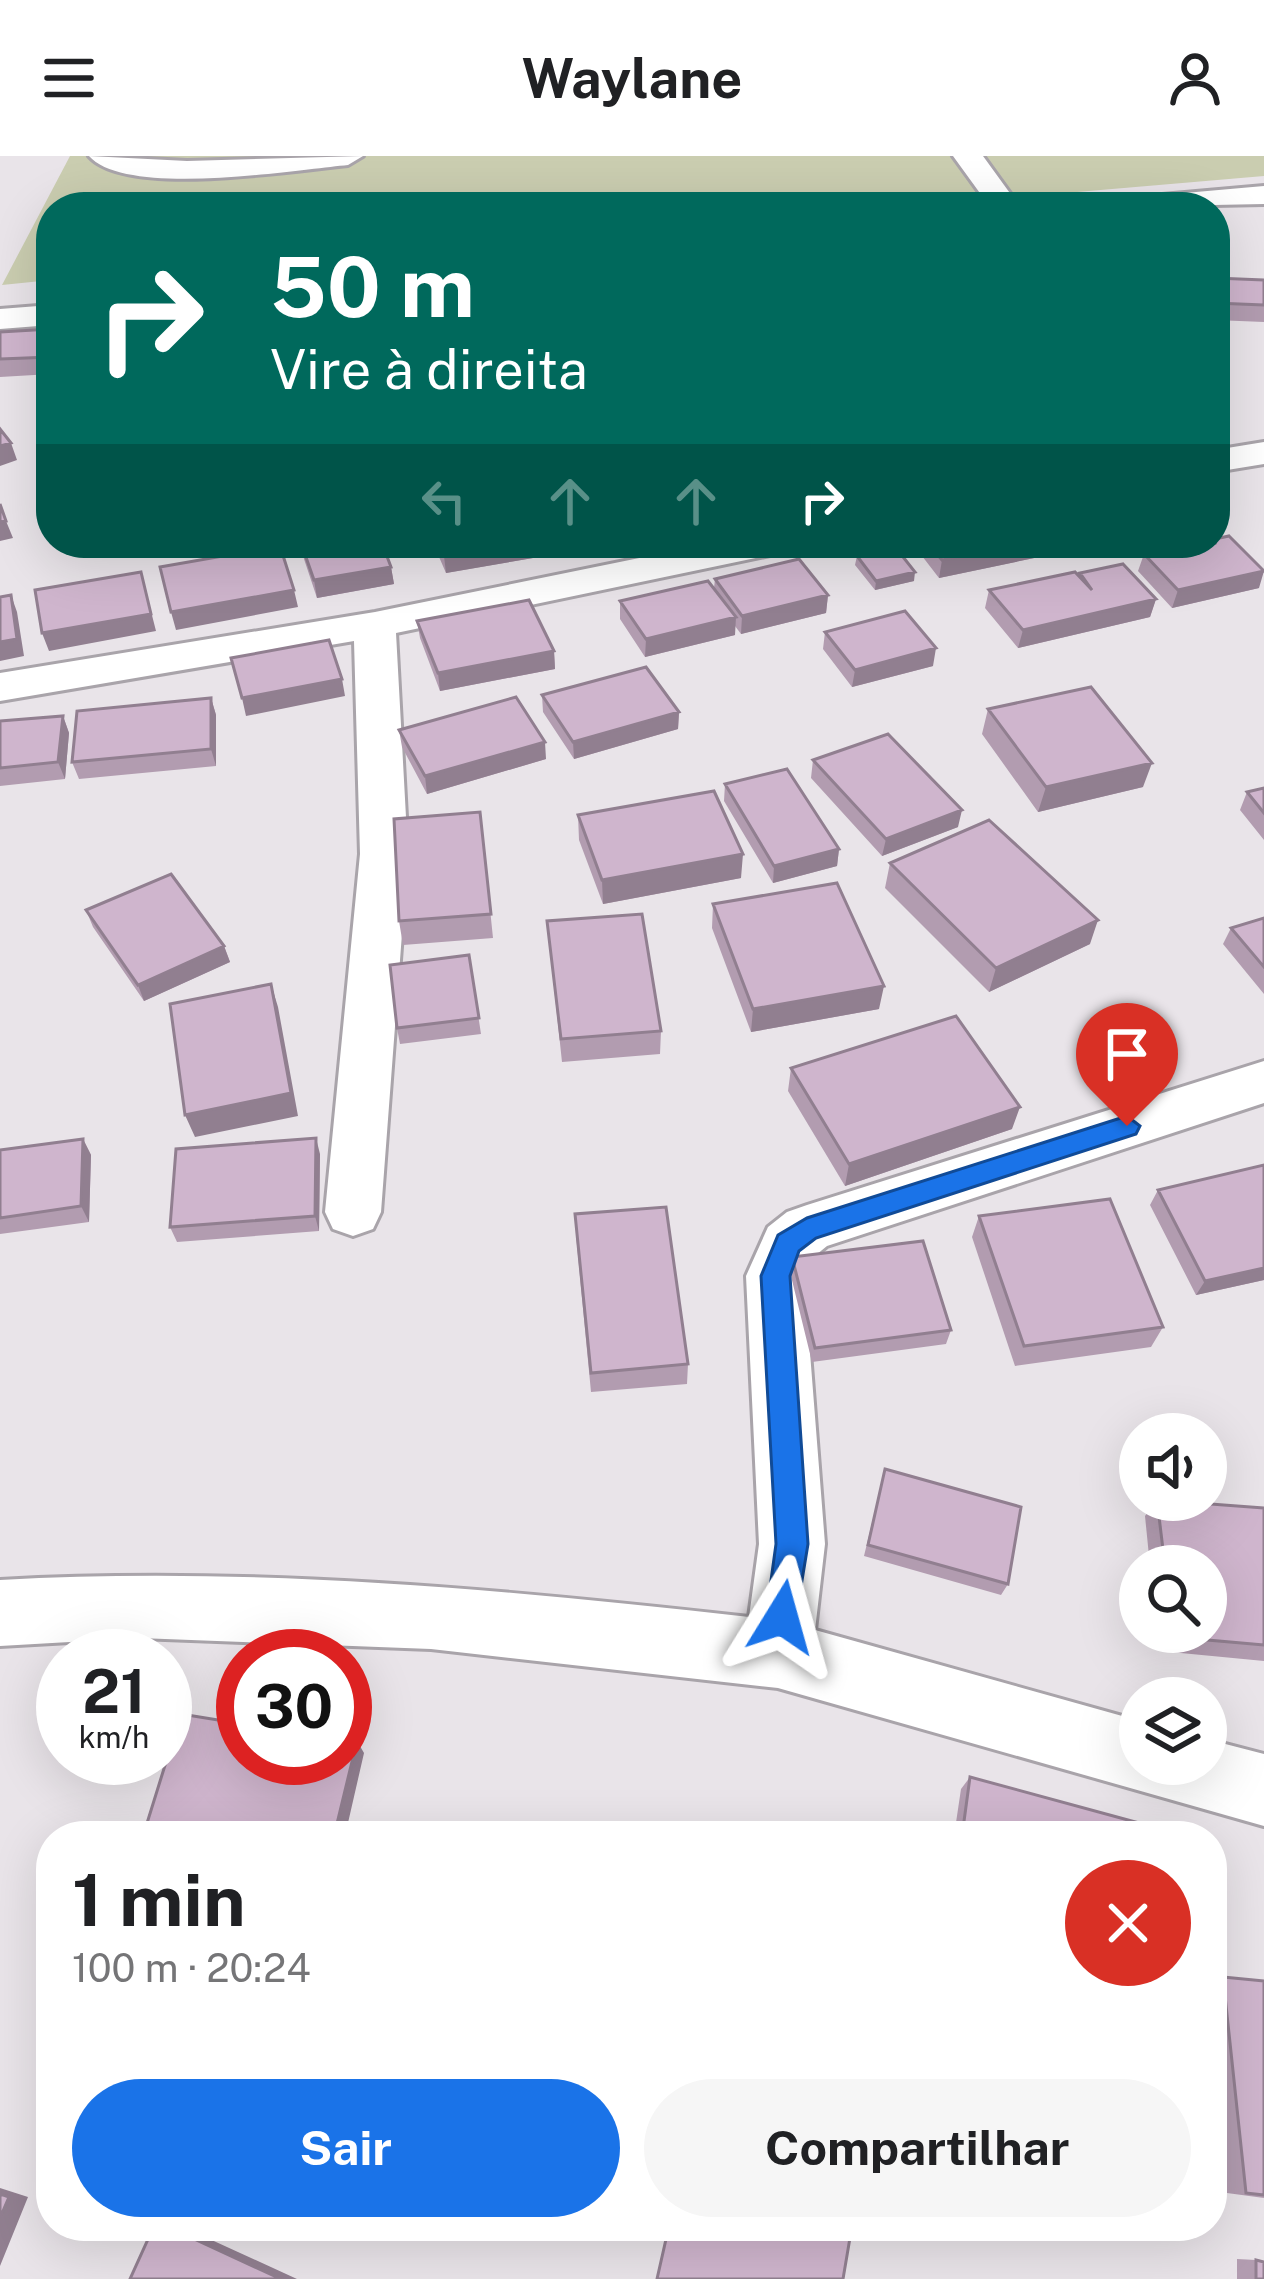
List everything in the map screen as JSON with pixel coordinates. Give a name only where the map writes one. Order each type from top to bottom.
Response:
[{"type":"street","points":[[104,156],[116,163],[200,168],[348,156]]},
{"type":"street","points":[[968,156],[994,192]]},
{"type":"street","points":[[1230,198],[1264,195]]},
{"type":"street","points":[[0,319],[36,316]]},
{"type":"street","points":[[1230,458],[1264,453]]},
{"type":"street","points":[[0,687],[375,625],[698,558]]},
{"type":"street","points":[[353,1212],[384,854],[375,625]]},
{"type":"street","points":[[778,1654],[792,1544],[776,1276],[788,1244],[807,1229],[1264,1082]]},
{"type":"street","points":[[0,1613],[139,1605],[430,1616],[778,1654],[1119,1750]]},
{"type":"street","points":[[1227,1780],[1264,1790]]},
{"type":"green space","points":[[70,156],[1264,156],[1264,176],[1078,192],[51,192]]},
{"type":"green space","points":[[36,220],[36,282],[2,285]]},
{"type":"building","points":[[1230,279],[1264,280],[1264,305],[1230,304]]},
{"type":"building","points":[[36,330],[36,358],[0,359],[0,332]]},
{"type":"building","points":[[0,429],[11,443],[0,446]]},
{"type":"building","points":[[1230,537],[1264,571],[1178,590],[1148,558],[1230,558]]},
{"type":"building","points":[[211,558],[284,558],[294,590],[171,612],[160,567]]},
{"type":"building","points":[[306,558],[388,558],[391,567],[314,580]]},
{"type":"building","points":[[859,558],[904,558],[915,572],[876,581]]},
{"type":"building","points":[[799,559],[828,595],[742,616],[715,579]]},
{"type":"building","points":[[1123,564],[1156,599],[1023,630],[989,590],[1075,572],[1092,590],[1080,573]]},
{"type":"building","points":[[141,572],[151,614],[42,633],[35,590]]},
{"type":"building","points":[[708,581],[736,617],[646,639],[620,601]]},
{"type":"building","points":[[11,595],[17,639],[0,642],[0,597]]},
{"type":"building","points":[[529,600],[554,651],[438,673],[417,621]]},
{"type":"building","points":[[905,611],[936,648],[855,670],[825,632]]},
{"type":"building","points":[[329,640],[342,679],[242,698],[231,658]]},
{"type":"building","points":[[646,667],[679,712],[573,742],[542,695]]},
{"type":"building","points":[[1091,687],[1152,763],[1046,787],[988,709]]},
{"type":"building","points":[[516,697],[545,742],[425,776],[399,730]]},
{"type":"building","points":[[211,698],[211,749],[72,762],[77,711]]},
{"type":"building","points":[[63,716],[58,762],[0,768],[0,721]]},
{"type":"building","points":[[888,734],[962,810],[886,839],[813,760]]},
{"type":"building","points":[[787,769],[839,849],[774,866],[725,784]]},
{"type":"building","points":[[1264,788],[1264,813],[1247,792]]},
{"type":"building","points":[[714,791],[743,854],[602,880],[578,815]]},
{"type":"building","points":[[480,812],[491,914],[399,921],[394,819]]},
{"type":"building","points":[[989,820],[1098,920],[996,968],[890,863]]},
{"type":"building","points":[[171,874],[224,946],[138,985],[86,910]]},
{"type":"building","points":[[837,883],[884,986],[753,1009],[713,904]]},
{"type":"building","points":[[642,914],[661,1031],[561,1039],[547,921]]},
{"type":"building","points":[[1264,918],[1264,967],[1231,928]]},
{"type":"building","points":[[469,955],[479,1018],[397,1028],[390,965]]},
{"type":"building","points":[[271,984],[291,1093],[185,1115],[170,1004]]},
{"type":"building","points":[[956,1016],[1020,1107],[849,1164],[791,1068]]},
{"type":"building","points":[[316,1138],[315,1216],[170,1227],[176,1149]]},
{"type":"building","points":[[83,1139],[81,1206],[0,1218],[0,1150]]},
{"type":"building","points":[[1264,1165],[1264,1268],[1205,1281],[1158,1190]]},
{"type":"building","points":[[1110,1199],[1163,1327],[1024,1346],[979,1216]]},
{"type":"building","points":[[666,1207],[688,1364],[591,1373],[575,1214]]},
{"type":"building","points":[[923,1241],[951,1330],[815,1348],[792,1257]]},
{"type":"building","points":[[885,1469],[1021,1507],[1008,1584],[868,1545]]},
{"type":"building","points":[[1227,1505],[1264,1508],[1264,1645],[1227,1642],[1227,1545],[1162,1545],[1160,1521],[1227,1521]]},
{"type":"building","points":[[192,1716],[216,1720],[216,1785],[346,1785],[338,1821],[148,1821],[159,1785],[192,1785]]},
{"type":"building","points":[[970,1777],[1132,1821],[964,1821]]},
{"type":"building","points":[[1227,1977],[1264,1981],[1264,2195],[1246,2193]]},
{"type":"building","points":[[0,2194],[9,2197],[0,2218]]},
{"type":"building","points":[[147,2241],[199,2241],[281,2279],[130,2279]]},
{"type":"building","points":[[666,2241],[849,2241],[843,2279],[657,2279]]},
{"type":"building","points":[[1256,2260],[1264,2262],[1264,2279],[1256,2279]]},
{"type":"route","points":[[782,1617],[792,1544],[776,1276],[788,1244],[807,1229],[1127,1126]]}]
